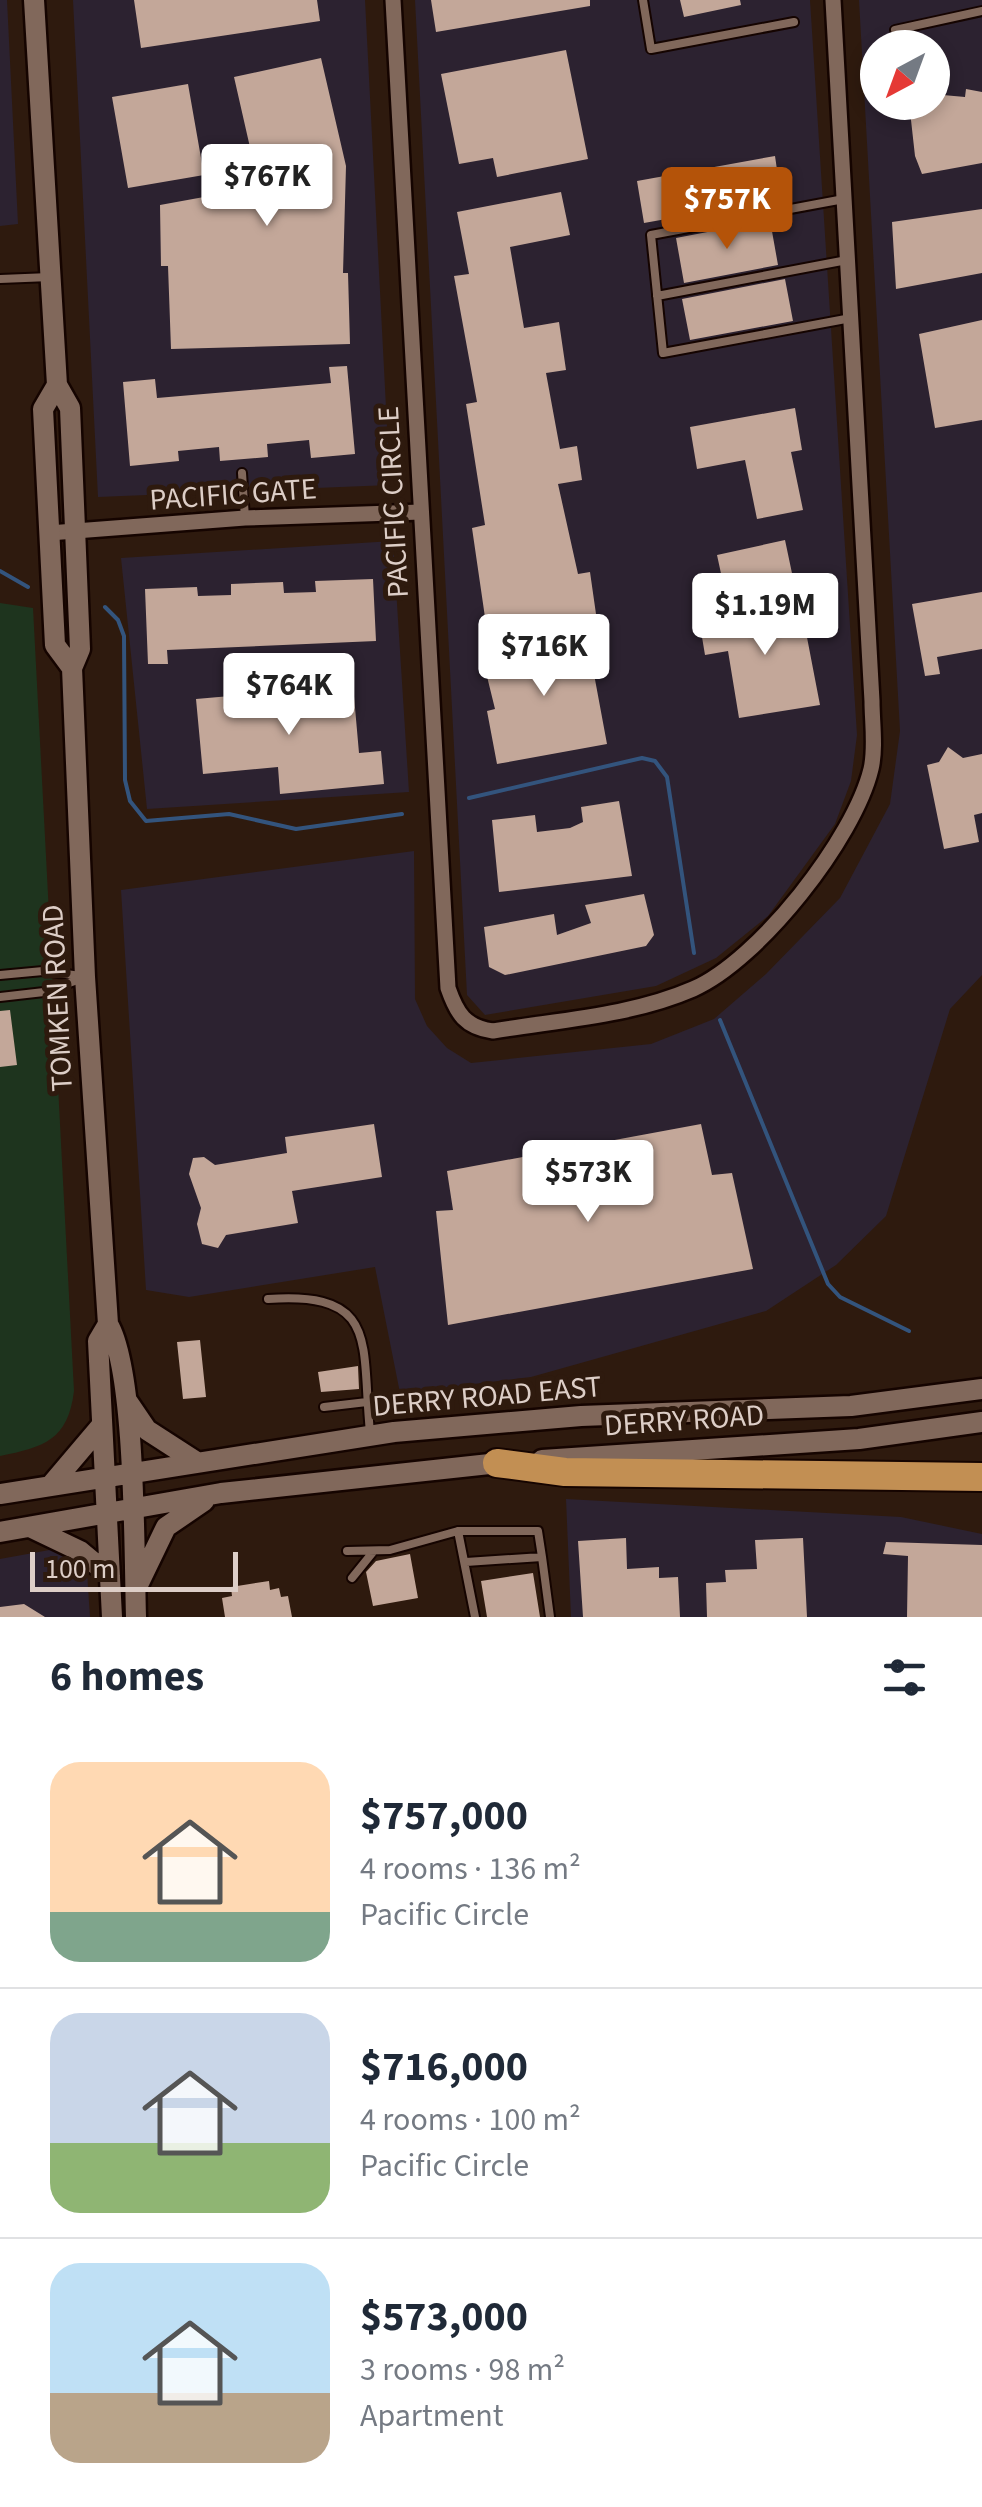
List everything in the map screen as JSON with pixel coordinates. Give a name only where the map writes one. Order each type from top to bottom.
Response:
[{"type":"highway","points":[[497,1463],[564,1472],[982,1477]]},
{"type":"main road","name":"TOMKEN ROAD","points":[[34,0],[57,385],[70,408],[80,649],[72,668],[85,977],[108,1324],[119,1342],[125,1396],[136,1617]]},
{"type":"main road","name":"TOMKEN ROAD","points":[[57,385],[43,409],[55,645],[72,668]]},
{"type":"main road","name":"TOMKEN ROAD","points":[[108,1324],[98,1341],[112,1617]]},
{"type":"main road","name":"DERRY ROAD EAST","points":[[0,1494],[371,1436],[581,1416],[851,1406],[982,1389]]},
{"type":"main road","points":[[125,1396],[146,1430],[195,1461]]},
{"type":"main road","name":"DERRY ROAD","points":[[222,1493],[497,1463],[859,1439],[982,1422]]},
{"type":"main road","points":[[51,1485],[100,1426]]},
{"type":"main road","points":[[0,1532],[222,1493]]},
{"type":"main road","points":[[136,1591],[166,1527],[187,1510],[222,1493]]},
{"type":"main road","points":[[31,1527],[80,1551],[110,1576]]},
{"type":"street","name":"PACIFIC CIRCLE","points":[[393,0],[448,988],[456,1013],[473,1028],[492,1031],[616,1012],[695,988],[729,969],[761,940],[852,819],[872,767],[872,684],[833,0]]},
{"type":"street","name":"PACIFIC GATE","points":[[50,533],[245,518],[421,512]]},
{"type":"lane","points":[[643,0],[651,50],[794,22]]},
{"type":"lane","points":[[895,30],[982,10]]},
{"type":"lane","points":[[844,199],[651,236],[663,353],[851,318]]},
{"type":"lane","points":[[657,296],[848,260]]},
{"type":"lane","points":[[0,279],[50,276]]},
{"type":"lane","points":[[242,472],[245,518]]},
{"type":"lane","points":[[0,975],[43,972],[85,977]]},
{"type":"lane","points":[[0,997],[44,992],[85,977]]},
{"type":"lane","points":[[268,1299],[317,1297],[334,1302],[348,1314],[362,1342],[371,1436]]},
{"type":"lane","points":[[324,1407],[367,1402]]},
{"type":"lane","points":[[347,1551],[373,1552],[458,1532],[538,1531],[550,1617]]},
{"type":"lane","points":[[458,1532],[475,1617]]},
{"type":"lane","points":[[352,1578],[373,1552]]},
{"type":"lane","points":[[466,1562],[542,1557]]},
{"type":"shaded area","points":[[0,0],[7,0],[18,224],[0,226]]},
{"type":"shaded area","points":[[73,0],[365,0],[390,485],[98,497]]},
{"type":"shaded area","points":[[415,0],[810,0],[857,735],[851,781],[835,824],[768,916],[716,958],[656,986],[485,1015],[467,995]]},
{"type":"shaded area","points":[[859,0],[982,0],[982,975],[950,1009],[886,1216],[836,1265],[766,1311],[531,1377],[400,1393],[375,1267],[189,1297],[146,1290],[121,890],[414,851],[415,999],[427,1026],[447,1048],[471,1063],[651,1044],[714,1019],[766,974],[840,898],[890,804],[900,731],[866,120],[950,120],[950,30],[861,30]]},
{"type":"shaded area","points":[[393,541],[409,792],[147,809],[121,558]]},
{"type":"shaded area","points":[[566,1499],[901,1517],[982,1534],[982,1617],[571,1617]]},
{"type":"shaded area","points":[[55,1549],[87,1572],[90,1617],[0,1617],[0,1559]]},
{"type":"green space","points":[[0,603],[33,608],[74,1391],[60,1431],[29,1449],[0,1456]]},
{"type":"building","points":[[134,0],[317,0],[320,21],[141,48]]},
{"type":"building","points":[[431,0],[590,0],[590,6],[436,32]]},
{"type":"building","points":[[680,0],[740,0],[741,5],[684,17]]},
{"type":"building","points":[[566,50],[588,159],[497,177],[493,158],[459,164],[441,74]]},
{"type":"building","points":[[321,58],[346,166],[343,273],[348,273],[350,344],[171,349],[168,266],[161,266],[160,205],[259,187],[234,77]]},
{"type":"building","points":[[188,84],[204,175],[128,188],[112,97]]},
{"type":"building","points":[[966,89],[982,92],[982,163],[922,174],[915,156],[911,120],[950,120],[950,96],[965,97]]},
{"type":"building","points":[[775,156],[781,197],[767,200],[768,206],[673,223],[672,218],[644,223],[637,181]]},
{"type":"building","points":[[561,192],[570,235],[510,247],[524,328],[559,322],[566,370],[546,373],[560,449],[577,446],[582,480],[558,484],[578,574],[590,572],[596,614],[487,631],[472,528],[485,525],[466,404],[477,402],[454,276],[469,274],[457,212]]},
{"type":"building","points":[[982,209],[982,273],[896,289],[892,222]]},
{"type":"building","points":[[770,220],[778,265],[684,283],[676,238]]},
{"type":"building","points":[[785,279],[793,321],[690,340],[682,299]]},
{"type":"building","points":[[982,320],[982,420],[935,428],[919,334]]},
{"type":"building","points":[[347,366],[355,454],[311,458],[309,440],[267,444],[268,457],[220,461],[219,447],[178,451],[179,461],[130,466],[123,382],[155,379],[157,398],[331,383],[329,367]]},
{"type":"building","points":[[795,408],[802,450],[791,452],[803,510],[757,519],[745,460],[697,469],[690,427]]},
{"type":"building","points":[[785,540],[793,578],[725,592],[717,555]]},
{"type":"building","points":[[373,579],[376,641],[167,650],[168,664],[148,664],[145,589],[197,587],[198,596],[231,595],[231,584],[283,582],[284,593],[316,592],[315,581]]},
{"type":"building","points":[[982,592],[982,649],[937,657],[940,674],[925,676],[912,604]]},
{"type":"building","points":[[800,601],[820,705],[739,718],[728,651],[705,655],[699,619]]},
{"type":"building","points":[[586,631],[607,744],[497,764],[487,711],[495,709],[482,656]]},
{"type":"building","points":[[353,685],[359,753],[381,751],[384,784],[280,794],[278,767],[203,774],[196,699]]},
{"type":"building","points":[[948,747],[963,758],[982,754],[982,813],[974,815],[979,842],[944,849],[927,765],[939,762]]},
{"type":"building","points":[[619,801],[632,876],[499,892],[492,820],[535,815],[537,832],[570,828],[583,822],[581,807]]},
{"type":"building","points":[[644,894],[654,935],[646,946],[505,975],[489,967],[484,927],[554,914],[557,935],[591,923],[585,905]]},
{"type":"building","points":[[10,1010],[17,1065],[0,1067],[0,1011]]},
{"type":"building","points":[[374,1124],[382,1177],[292,1191],[298,1223],[226,1235],[218,1248],[202,1244],[197,1224],[201,1208],[189,1174],[193,1158],[204,1157],[215,1165],[287,1153],[285,1137]]},
{"type":"building","points":[[701,1124],[712,1175],[732,1173],[753,1269],[448,1325],[436,1211],[453,1210],[447,1171]]},
{"type":"building","points":[[200,1340],[206,1397],[183,1399],[177,1342]]},
{"type":"building","points":[[358,1366],[359,1389],[321,1392],[318,1372]]},
{"type":"building","points":[[626,1538],[627,1569],[659,1567],[659,1578],[678,1577],[680,1617],[583,1617],[578,1541]]},
{"type":"building","points":[[803,1538],[807,1617],[707,1617],[706,1583],[726,1582],[725,1570],[757,1569],[755,1540]]},
{"type":"building","points":[[886,1542],[982,1545],[982,1617],[907,1617],[908,1556],[883,1554]]},
{"type":"building","points":[[410,1554],[418,1598],[373,1606],[366,1572],[376,1561]]},
{"type":"building","points":[[533,1573],[540,1617],[487,1617],[481,1581]]},
{"type":"building","points":[[269,1581],[270,1590],[279,1588],[281,1597],[288,1596],[292,1617],[225,1617],[222,1598],[232,1596],[231,1587]]},
{"type":"building","points":[[24,1604],[45,1617],[0,1617],[0,1607]]},
{"type":"waterway","points":[[0,571],[28,587]]},
{"type":"waterway","points":[[105,607],[118,620],[124,636],[125,780],[130,801],[146,821],[229,814],[296,829],[402,814]]},
{"type":"waterway","points":[[469,798],[642,758],[655,761],[667,777],[694,953]]},
{"type":"waterway","points":[[720,1020],[828,1284],[840,1297],[909,1331]]}]
